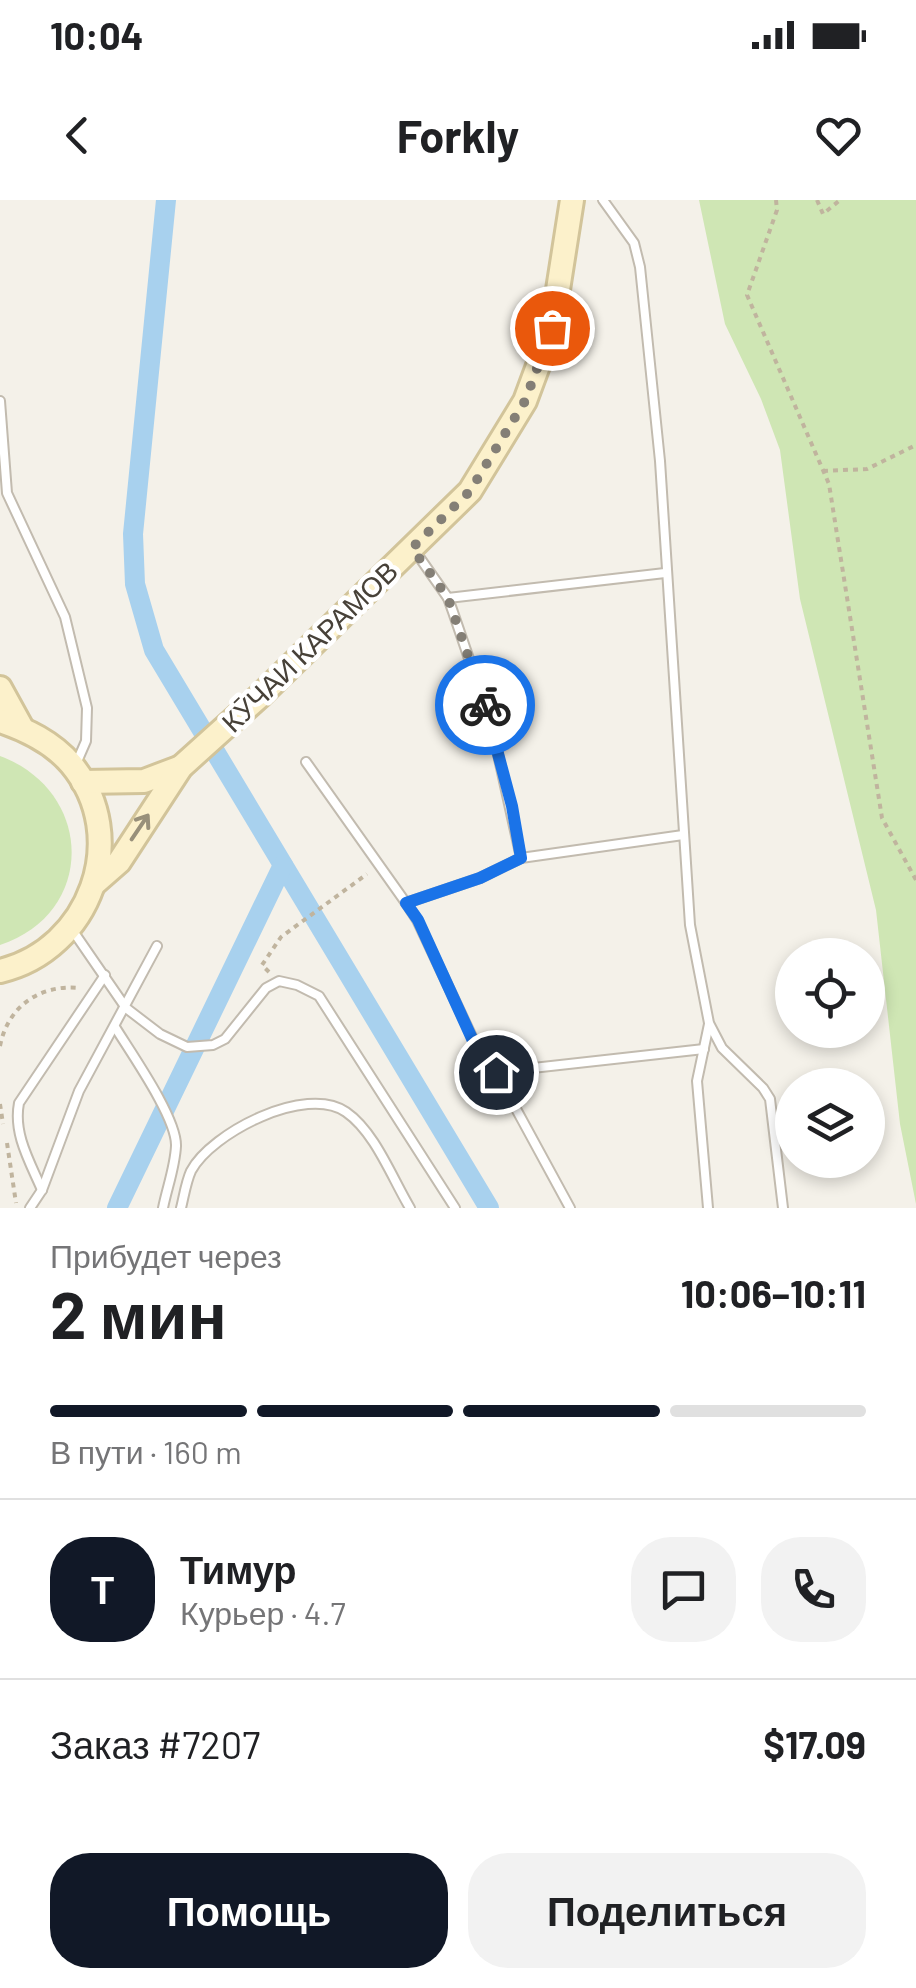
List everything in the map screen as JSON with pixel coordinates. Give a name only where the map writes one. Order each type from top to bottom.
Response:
[{"type":"main road","name":"КӮЧАИ КАРАМОВ","points":[[95,883],[119,862],[180,768],[262,695],[470,491],[525,401],[552,328],[572,200]]},
{"type":"main road","points":[[0,688],[11,724],[46,741],[79,775],[96,814],[100,848],[95,883],[82,913],[70,928],[35,958],[0,971]]},
{"type":"main road","name":"КӮЧАИ КАРАМОВ","points":[[79,775],[144,781],[180,768]]},
{"type":"lane","points":[[603,200],[634,243],[640,266],[660,461],[690,924],[709,1023],[722,1048],[764,1088],[770,1099],[783,1208]]},
{"type":"lane","points":[[0,400],[7,493],[65,617],[87,708],[79,775]]},
{"type":"lane","points":[[412,548],[448,598],[492,723],[521,858]]},
{"type":"lane","points":[[448,598],[665,574]]},
{"type":"lane","points":[[306,762],[418,920],[474,1043],[496,1072],[570,1208]]},
{"type":"lane","points":[[406,903],[480,878],[521,858],[682,835]]},
{"type":"lane","points":[[70,928],[126,1008],[160,1034],[186,1047],[213,1045],[225,1038],[266,988],[280,981],[319,996],[455,1208]]},
{"type":"lane","points":[[30,1208],[42,1190],[79,1091],[157,946]]},
{"type":"lane","points":[[42,1190],[19,1136],[16,1120],[20,1103],[105,975]]},
{"type":"lane","points":[[708,1208],[697,1081],[709,1023]]},
{"type":"lane","points":[[116,1027],[160,1100],[175,1134],[164,1208]]},
{"type":"lane","points":[[496,1072],[704,1049]]},
{"type":"lane","points":[[181,1208],[191,1172],[199,1160],[262,1114],[289,1105],[345,1111],[364,1129],[410,1208]]},
{"type":"path","points":[[776,200],[777,210],[747,295],[828,484],[882,818],[916,880]]},
{"type":"path","points":[[817,200],[823,214],[840,200]]},
{"type":"path","points":[[823,471],[867,469],[916,445]]},
{"type":"path","points":[[280,981],[262,965],[281,937],[379,865]]},
{"type":"path","points":[[0,1046],[11,1015],[28,999],[56,988],[94,991]]},
{"type":"path","points":[[0,1104],[17,1208]]},
{"type":"green space","points":[[699,200],[916,200],[916,1204],[900,1124],[885,990],[885,938],[879,938],[876,910],[800,599],[780,450],[725,324]]},
{"type":"green space","points":[[0,756],[31,773],[53,796],[67,823],[72,852],[67,880],[54,907],[32,929],[0,945]]},
{"type":"waterway","points":[[166,200],[133,534],[135,584],[154,650],[489,1208]]},
{"type":"waterway","points":[[117,1208],[283,865]]},
{"type":"way so far","points":[[485,705],[448,598],[412,548],[470,491],[525,401],[552,328]]},
{"type":"route","points":[[485,705],[512,806],[521,858],[480,878],[406,903],[418,920],[474,1043],[496,1072]]}]
